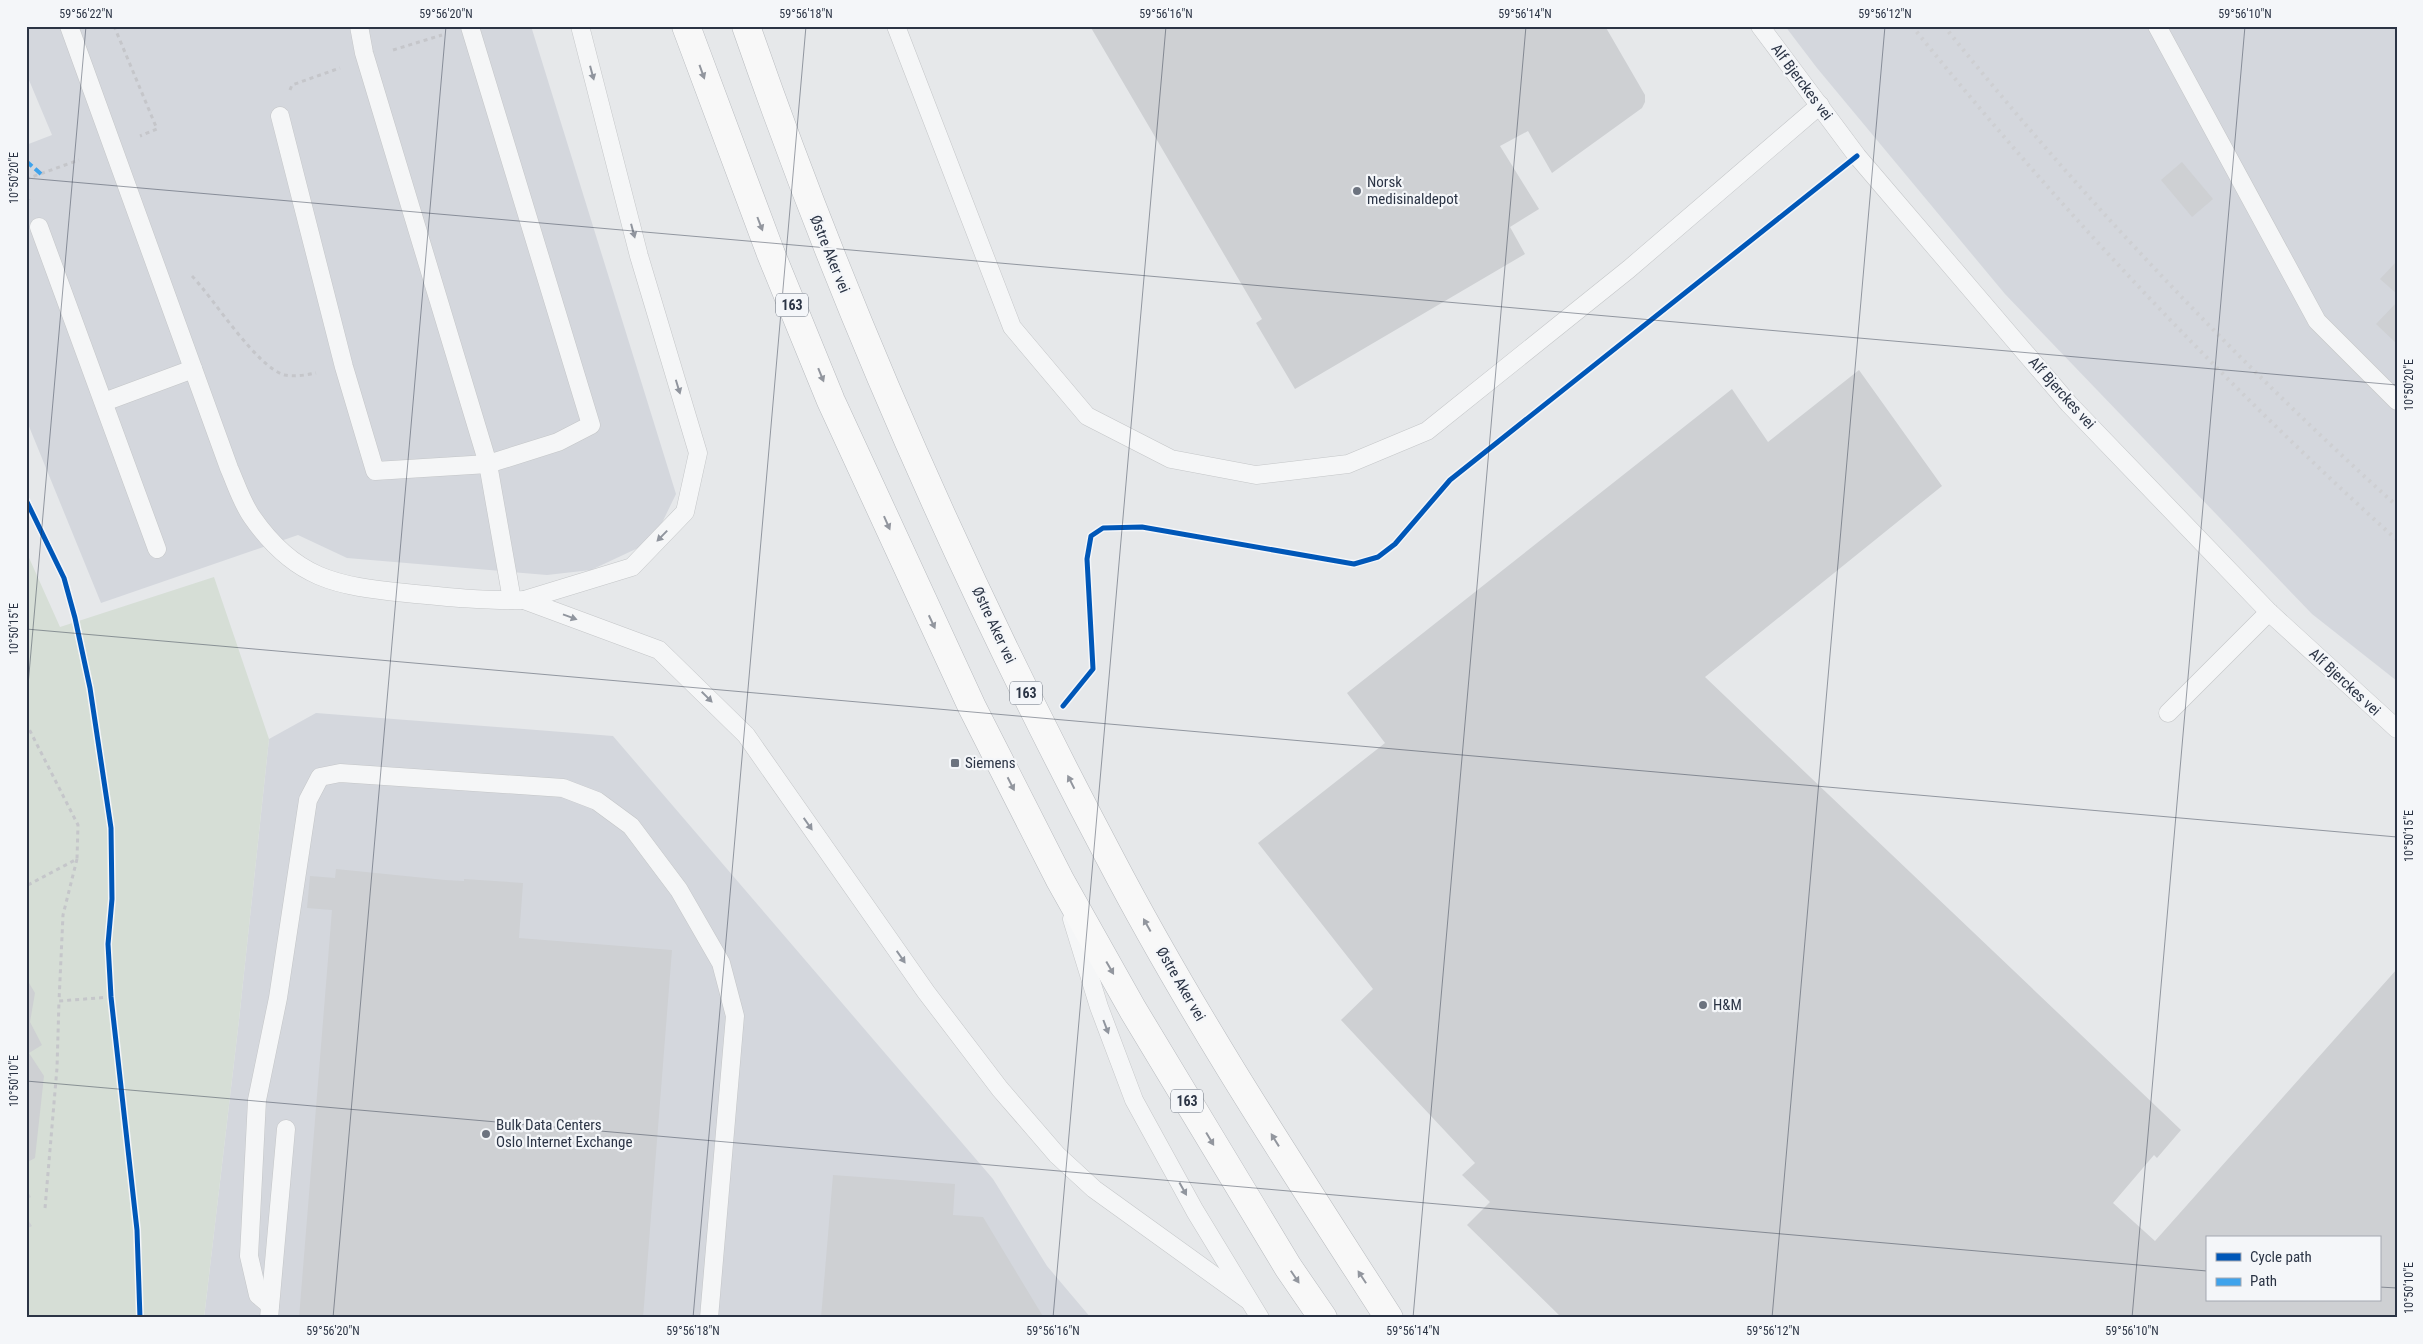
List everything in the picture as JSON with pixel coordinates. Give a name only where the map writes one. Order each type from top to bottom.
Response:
[{"type":"highway","name":"163","points":[[686,26],[771,254],[832,400],[968,698],[1060,880],[1204,1129],[1288,1267],[1323,1318]]},
{"type":"highway","name":"Østre Aker vei","points":[[746,26],[819,227],[883,384],[1031,703],[1111,860],[1176,976],[1247,1096],[1389,1318]]},
{"type":"lane","points":[[69,26],[229,468],[251,516],[275,545],[298,565],[325,580],[361,588],[446,597],[518,600],[659,650],[746,735],[926,992],[1000,1088],[1057,1155],[1094,1189],[1248,1300]]},
{"type":"lane","points":[[359,26],[364,54],[488,464],[518,600]]},
{"type":"lane","points":[[518,600],[632,567],[685,512],[698,453],[640,256],[580,26]]},
{"type":"lane","points":[[896,26],[1012,327],[1087,416],[1171,459],[1256,475],[1348,464],[1427,432],[1629,269],[1820,105]]},
{"type":"lane","name":"Alf Bjerckes vei","points":[[1760,26],[1857,156],[2069,404],[2269,612],[2397,730]]},
{"type":"lane","points":[[2157,26],[2318,320],[2397,401]]},
{"type":"lane","points":[[280,116],[344,367],[375,471],[488,464],[558,442],[591,425],[470,27]]},
{"type":"lane","points":[[39,226],[157,549]]},
{"type":"lane","points":[[104,402],[193,369]]},
{"type":"lane","points":[[2168,713],[2269,612]]},
{"type":"lane","points":[[269,1312],[258,1295],[249,1256],[257,1100],[278,998],[308,800],[320,777],[340,773],[563,788],[597,801],[631,826],[679,890],[721,963],[735,1016],[709,1318]]},
{"type":"lane","points":[[1060,880],[1099,1007],[1134,1100],[1195,1211],[1260,1318]]},
{"type":"lane","points":[[269,1312],[286,1129]]},
{"type":"path","points":[[114,26],[157,129],[140,136],[141,141]]},
{"type":"path","points":[[26,179],[79,160]]},
{"type":"path","points":[[190,274],[255,353],[271,369],[284,375],[299,376],[344,367]]},
{"type":"path","points":[[26,723],[78,826],[77,858],[63,914],[57,1068],[45,1208]]},
{"type":"path","points":[[26,886],[77,858]]},
{"type":"path","points":[[111,988],[112,1007]]},
{"type":"path","points":[[59,1001],[111,997]]},
{"type":"shaded area","points":[[26,26],[531,26],[676,494],[660,527],[638,548],[591,570],[547,575],[347,558],[298,535],[101,603],[26,419],[26,145],[52,135],[26,73]]},
{"type":"shaded area","points":[[1785,26],[2397,26],[2397,681],[2312,614],[2005,294],[1817,68]]},
{"type":"shaded area","points":[[26,551],[60,627],[214,577],[269,739],[239,1020],[204,1318],[26,1318]]},
{"type":"shaded area","points":[[316,713],[613,736],[993,1179],[1047,1266],[1091,1318],[204,1318],[239,1020],[269,739]]},
{"type":"building","name":"Norsk medisinaldepot","points":[[1090,26],[1605,26],[1645,95],[1645,102],[1642,108],[1552,173],[1528,131],[1500,146],[1539,209],[1510,227],[1525,254],[1295,389],[1256,323],[1262,319]]},
{"type":"building","points":[[2182,162],[2213,199],[2192,217],[2161,180]]},
{"type":"building","points":[[2397,261],[2397,294],[2380,279]]},
{"type":"building","points":[[2397,302],[2397,344],[2376,324]]},
{"type":"building","name":"H&M","points":[[1859,370],[1942,486],[1705,677],[2181,1130],[2157,1158],[2154,1155],[2113,1203],[2155,1241],[2397,969],[2397,1318],[1562,1318],[1467,1225],[1490,1202],[1462,1175],[1475,1163],[1341,1020],[1373,989],[1258,843],[1385,743],[1347,693],[1732,389],[1768,442]]},
{"type":"building","name":"Bulk Data Centers Oslo Internet Exchange","points":[[336,869],[445,880],[464,881],[464,879],[523,883],[519,938],[672,950],[643,1318],[299,1318],[332,910],[307,908],[310,876],[335,878]]},
{"type":"building","points":[[26,978],[35,993],[30,1022],[42,1045],[29,1053],[44,1076],[35,1158],[26,1163]]},
{"type":"building","points":[[833,1175],[955,1184],[953,1215],[983,1217],[1044,1318],[821,1318]]},
{"type":"building","points":[[26,1189],[31,1197],[26,1200]]},
{"type":"building","points":[[26,1217],[32,1226],[26,1229]]},
{"type":"railway","points":[[1912,26],[2026,162],[2144,293],[2268,419],[2397,540]]},
{"type":"railway","points":[[1944,26],[2050,152],[2161,275],[2277,393],[2397,506]]},
{"type":"marked path","points":[[26,161],[41,174]]},
{"type":"cycle path","points":[[1063,706],[1093,669],[1087,559],[1091,536],[1103,528],[1142,527],[1354,564],[1378,557],[1395,544],[1450,480],[1857,156]]},
{"type":"cycle path","points":[[26,500],[64,578],[75,618],[90,688],[111,828],[112,899],[108,944],[111,997],[137,1230],[140,1318]]},
{"type":"place","name":"Norsk medisinaldepot","points":[[1357,191]]},
{"type":"place","name":"Siemens","points":[[955,763]]},
{"type":"place","name":"H&M","points":[[1703,1005]]},
{"type":"place","name":"Bulk Data Centers Oslo Internet Exchange","points":[[486,1134]]}]
